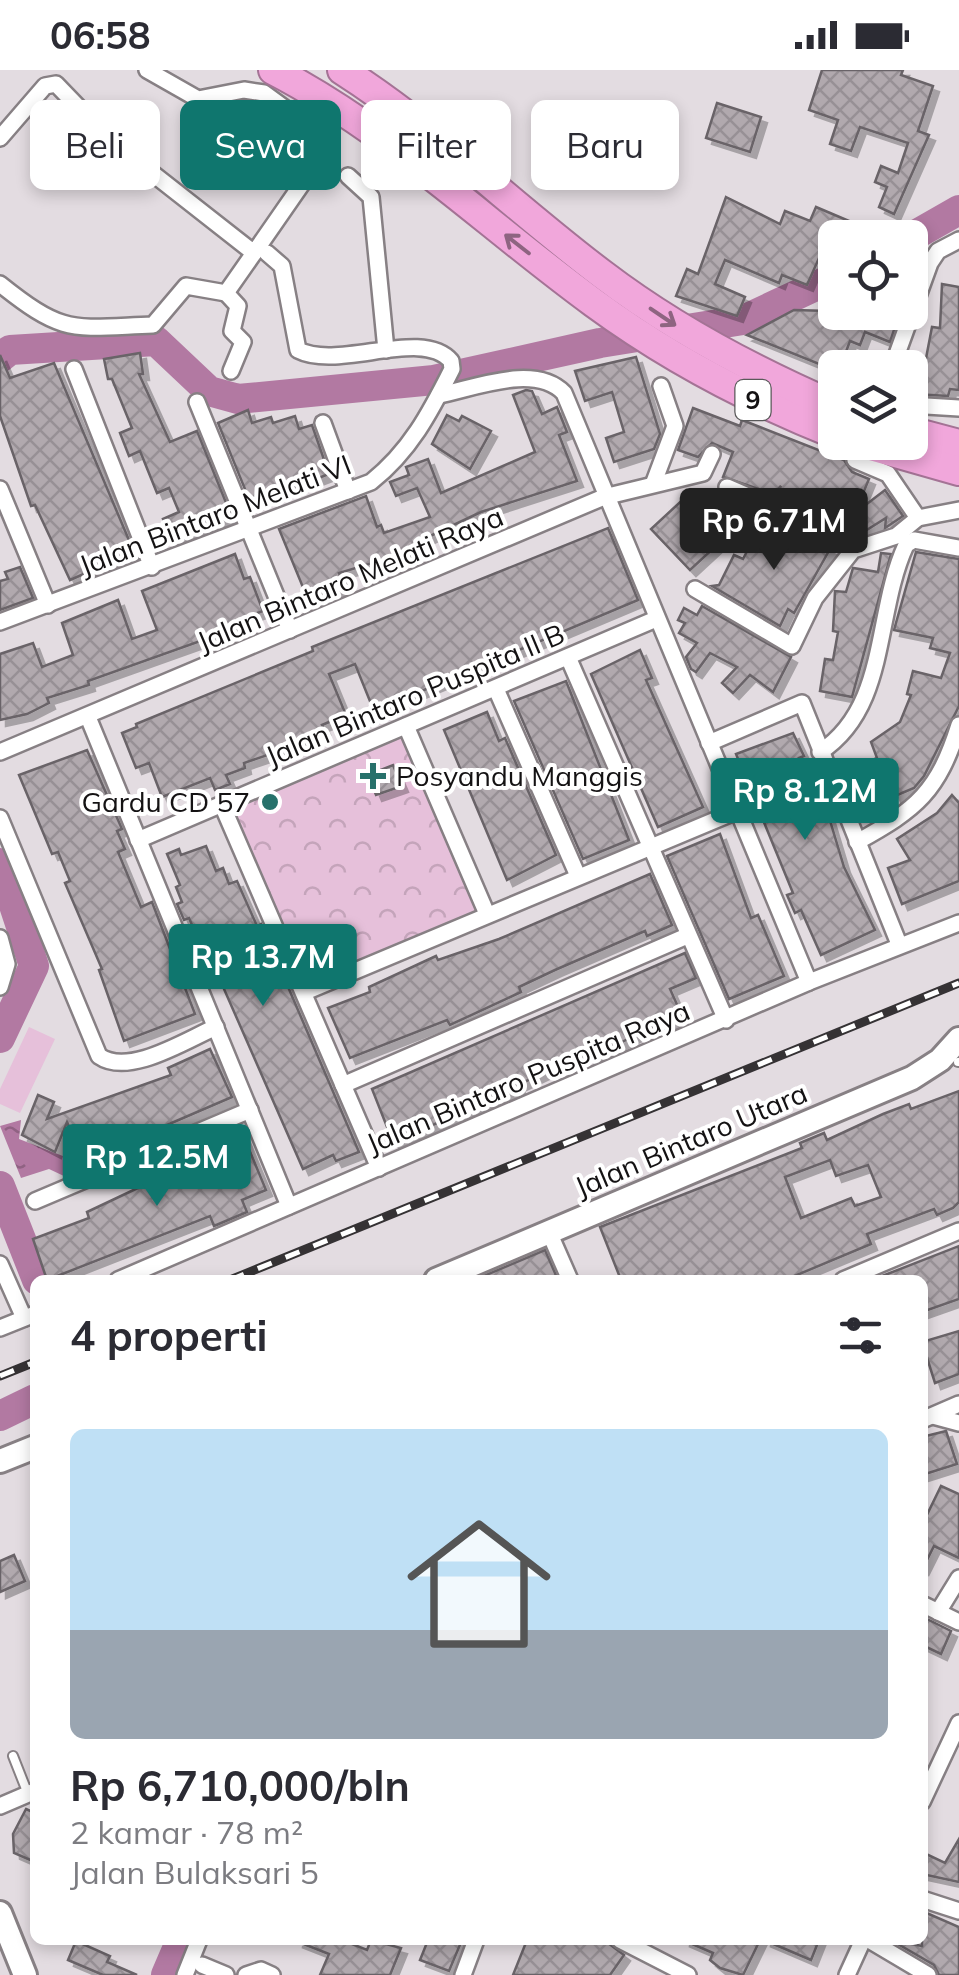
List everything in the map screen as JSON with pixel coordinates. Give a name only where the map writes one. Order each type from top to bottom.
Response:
[{"type":"highway","name":"9","points":[[273,70],[376,132],[603,292],[818,398]]},
{"type":"highway","name":"9","points":[[342,70],[402,108],[674,358],[765,406],[818,427]]},
{"type":"highway","points":[[928,436],[959,444]]},
{"type":"highway","points":[[899,460],[959,471]]},
{"type":"main road","name":"Jalan Bintaro Utara","points":[[448,1275],[912,1078],[940,1060],[959,1039]]},
{"type":"main road","points":[[0,1461],[30,1449]]},
{"type":"main road","points":[[0,1913],[24,1975]]},
{"type":"street","points":[[0,138],[45,86],[56,84],[67,70]]},
{"type":"street","points":[[147,70],[198,99],[244,90],[264,93],[331,142],[275,218],[260,253],[226,293]]},
{"type":"street","points":[[56,84],[110,140],[282,266],[298,350],[325,358],[386,350],[371,197],[348,176]]},
{"type":"street","points":[[0,107],[15,121]]},
{"type":"street","points":[[899,350],[930,263],[938,251],[959,240]]},
{"type":"street","points":[[0,284],[36,313],[64,327],[153,325],[186,286],[226,293],[238,306],[232,331],[243,342],[231,371]]},
{"type":"street","name":"Jalan Bintaro Melati VI","points":[[0,622],[371,482],[399,460],[452,369],[446,355],[434,350],[386,350]]},
{"type":"street","points":[[74,368],[152,567]]},
{"type":"street","points":[[441,392],[525,378],[554,382],[564,393],[604,497],[809,982]]},
{"type":"street","points":[[654,482],[674,426],[661,386]]},
{"type":"street","points":[[197,402],[290,630]]},
{"type":"street","points":[[928,406],[959,408]]},
{"type":"street","points":[[323,423],[348,490]]},
{"type":"street","name":"Jalan Bintaro Melati Raya","points":[[0,752],[604,497],[654,482],[703,474],[712,454]]},
{"type":"street","points":[[868,460],[888,474],[918,518]]},
{"type":"street","points":[[726,487],[802,519],[853,550]]},
{"type":"street","points":[[0,489],[48,605]]},
{"type":"street","points":[[696,589],[792,646],[816,598],[853,550],[896,536],[918,518],[959,510]]},
{"type":"street","points":[[820,752],[842,738],[868,692],[906,545],[914,540],[959,548]]},
{"type":"street","name":"Jalan Bintaro Puspita II B","points":[[138,840],[656,620]]},
{"type":"street","points":[[568,657],[726,1020]]},
{"type":"street","points":[[496,690],[578,876]]},
{"type":"street","points":[[709,743],[802,703],[899,944]]},
{"type":"street","points":[[88,717],[290,1206]]},
{"type":"street","points":[[857,842],[903,816],[927,796],[959,725]]},
{"type":"street","points":[[406,726],[487,914]]},
{"type":"street","points":[[222,805],[379,1168]]},
{"type":"street","points":[[305,992],[737,811]]},
{"type":"street","points":[[0,818],[92,1048],[99,1056],[108,1062],[130,1060],[216,1027]]},
{"type":"street","name":"Jalan Bintaro Puspita Raya","points":[[130,1275],[809,982],[959,923]]},
{"type":"street","points":[[343,1086],[687,936]]},
{"type":"street","points":[[0,938],[7,964],[0,987]]},
{"type":"street","points":[[35,1202],[250,1110]]},
{"type":"street","points":[[855,1275],[959,1231]]},
{"type":"street","points":[[549,1232],[568,1275]]},
{"type":"street","points":[[0,1264],[29,1316],[0,1328]]},
{"type":"street","points":[[928,1418],[959,1404]]},
{"type":"street","points":[[928,1418],[959,1422]]},
{"type":"street","points":[[938,1612],[959,1578]]},
{"type":"street","points":[[928,1607],[959,1622]]},
{"type":"street","points":[[928,1789],[959,1723]]},
{"type":"street","points":[[0,1806],[30,1792]]},
{"type":"street","points":[[928,1901],[959,1911]]},
{"type":"street","points":[[185,1975],[197,1945]]},
{"type":"street","points":[[462,1975],[474,1945]]},
{"type":"street","points":[[632,1945],[688,1975]]},
{"type":"street","points":[[658,1956],[662,1945]]},
{"type":"street","points":[[847,1975],[858,1945]]},
{"type":"street","points":[[865,1945],[928,1975]]},
{"type":"street","points":[[202,1965],[226,1975]]},
{"type":"street","points":[[246,1975],[261,1970],[272,1975]]},
{"type":"lane","points":[[12,1756],[30,1790]]},
{"type":"green space","points":[[406,726],[487,914],[305,992],[222,805]]},
{"type":"green space","points":[[29,1027],[55,1039],[20,1113],[0,1104],[0,1089]]},
{"type":"water","points":[[21,1120],[19,1139],[68,1158],[78,1170],[66,1177],[49,1169],[21,1178],[0,1126]]},
{"type":"building","points":[[822,70],[903,70],[901,75],[933,86],[918,131],[929,135],[894,214],[879,207],[887,187],[875,182],[881,166],[898,173],[908,143],[860,127],[851,151],[830,144],[838,120],[809,110]]},
{"type":"building","points":[[717,103],[761,117],[750,152],[706,138]]},
{"type":"building","points":[[726,197],[780,224],[785,211],[810,221],[816,207],[847,220],[818,220],[818,260],[807,285],[782,275],[779,283],[725,260],[715,284],[745,297],[737,316],[676,296],[687,269],[698,274]]},
{"type":"building","points":[[942,284],[959,287],[959,390],[950,389],[948,396],[928,395],[928,350],[932,327],[940,328]]},
{"type":"building","points":[[794,310],[818,311],[818,330],[894,330],[890,342],[865,332],[860,345],[850,341],[847,350],[818,350],[818,364],[747,335]]},
{"type":"building","points":[[140,353],[143,374],[139,374],[170,442],[197,431],[231,515],[172,539],[163,519],[179,512],[169,488],[157,493],[140,451],[129,456],[120,433],[132,428],[112,379],[108,379],[104,359]]},
{"type":"building","points":[[0,355],[10,378],[54,363],[134,552],[70,580],[35,505],[31,506],[0,416]]},
{"type":"building","points":[[636,357],[660,434],[654,449],[614,462],[606,438],[624,432],[612,392],[585,401],[575,371]]},
{"type":"building","points":[[532,391],[542,414],[557,407],[567,432],[559,435],[577,481],[481,512],[426,538],[429,546],[339,573],[345,589],[309,602],[279,529],[366,496],[377,527],[381,525],[384,533],[430,517],[417,488],[396,496],[390,482],[409,475],[406,467],[428,459],[441,493],[535,452],[513,395]]},
{"type":"building","points":[[693,408],[740,426],[742,420],[818,450],[818,460],[844,460],[852,472],[869,479],[857,508],[852,507],[840,529],[776,496],[781,486],[773,494],[723,477],[733,452],[712,443],[698,457],[678,450]]},
{"type":"building","points":[[248,410],[252,423],[271,417],[273,423],[295,416],[299,429],[312,425],[329,474],[251,504],[218,423]]},
{"type":"building","points":[[447,415],[459,421],[462,416],[491,431],[470,469],[432,444]]},
{"type":"building","points":[[885,490],[903,516],[885,528],[886,518],[854,538],[859,510]]},
{"type":"building","points":[[690,493],[729,534],[690,570],[651,529]]},
{"type":"building","points":[[778,521],[830,549],[794,613],[788,609],[780,626],[712,586],[719,585],[734,555],[743,559],[755,536],[766,542]]},
{"type":"building","points":[[608,528],[638,600],[374,711],[355,664],[329,674],[346,715],[322,725],[324,729],[290,744],[291,747],[244,763],[245,768],[226,775],[230,784],[215,790],[210,778],[162,797],[149,763],[136,768],[122,733],[137,727],[136,724],[313,651],[312,647]]},
{"type":"building","points":[[916,552],[959,559],[959,706],[924,776],[914,788],[895,796],[890,783],[876,789],[864,764],[877,758],[871,742],[900,722],[911,695],[907,694],[913,671],[941,678],[950,653],[930,648],[933,638],[894,630]]},
{"type":"building","points":[[881,553],[891,554],[852,697],[820,691],[825,659],[833,660],[838,632],[833,631],[835,591],[846,592],[853,568],[878,572]]},
{"type":"building","points":[[235,554],[244,579],[250,577],[263,611],[231,623],[234,629],[88,681],[89,685],[47,698],[49,703],[27,714],[0,720],[0,654],[33,643],[42,667],[73,655],[62,623],[118,600],[132,639],[157,630],[142,591]]},
{"type":"building","points":[[20,567],[33,598],[0,610],[0,581],[8,579],[5,572]]},
{"type":"building","points":[[702,606],[791,657],[773,692],[750,675],[733,693],[722,683],[737,667],[710,653],[696,672],[691,669],[686,657],[697,643],[679,633],[685,623],[678,620],[684,608],[697,615]]},
{"type":"building","points":[[640,650],[652,678],[646,680],[703,807],[658,827],[591,674]]},
{"type":"building","points":[[566,681],[629,840],[583,859],[514,701]]},
{"type":"building","points":[[487,712],[499,741],[505,738],[556,855],[507,880],[444,730]]},
{"type":"building","points":[[793,733],[804,756],[799,758],[828,814],[844,867],[875,930],[821,955],[801,910],[795,913],[787,895],[793,893],[736,754]]},
{"type":"building","points":[[87,750],[122,829],[117,831],[125,849],[118,852],[141,907],[152,902],[195,1014],[124,1041],[99,970],[102,969],[65,883],[70,881],[58,852],[52,854],[19,775]]},
{"type":"building","points":[[393,765],[402,786],[376,795],[368,775]]},
{"type":"building","points":[[952,795],[959,803],[959,881],[902,904],[888,868],[910,860],[897,839],[937,813]]},
{"type":"building","points":[[720,834],[751,918],[758,915],[784,976],[729,999],[667,856]]},
{"type":"building","points":[[206,846],[216,871],[223,868],[229,884],[237,881],[257,926],[261,924],[359,1152],[336,1161],[333,1155],[303,1169],[199,932],[196,934],[189,918],[184,920],[177,904],[182,902],[176,887],[180,885],[167,854],[179,849],[181,855]]},
{"type":"building","points":[[650,874],[672,925],[647,936],[645,931],[555,970],[519,987],[521,992],[450,1025],[447,1020],[350,1058],[328,1008],[370,992],[369,987],[436,956],[438,960],[499,939]]},
{"type":"building","points":[[685,953],[696,978],[670,989],[683,1018],[665,1026],[663,1022],[589,1058],[587,1052],[518,1085],[519,1088],[393,1142],[372,1089]]},
{"type":"building","points":[[210,1049],[232,1097],[146,1134],[149,1141],[85,1166],[67,1122],[55,1152],[22,1135],[38,1095],[54,1102],[47,1119],[171,1075],[168,1068]]},
{"type":"building","points":[[959,1091],[959,1202],[953,1208],[937,1215],[934,1209],[867,1234],[871,1244],[797,1275],[619,1275],[600,1227],[802,1148],[800,1143],[824,1133],[827,1140],[909,1104],[911,1109]],"holes":[[[830,1160],[836,1176],[868,1165],[881,1197],[855,1206],[851,1198],[801,1218],[785,1177]]]},
{"type":"building","points":[[244,1137],[266,1190],[242,1200],[247,1212],[214,1226],[210,1216],[60,1275],[45,1275],[33,1239],[89,1218],[87,1212],[159,1178],[157,1173]]},
{"type":"building","points":[[959,1246],[959,1299],[928,1310],[928,1275],[885,1275]]},
{"type":"building","points":[[545,1250],[556,1275],[486,1275]]},
{"type":"building","points":[[959,1331],[959,1374],[935,1383],[928,1361],[928,1340]]},
{"type":"building","points":[[946,1431],[957,1464],[928,1473],[928,1436]]},
{"type":"building","points":[[941,1486],[959,1494],[959,1558],[934,1546],[928,1558],[928,1513]]},
{"type":"building","points":[[14,1555],[25,1581],[0,1592],[0,1561]]},
{"type":"building","points":[[928,1620],[951,1631],[941,1654],[928,1648]]},
{"type":"building","points":[[26,1809],[30,1811],[30,1860],[14,1853],[13,1834]]},
{"type":"building","points":[[959,1839],[959,1882],[928,1875],[928,1855],[945,1863]]},
{"type":"building","points":[[928,1914],[959,1927],[959,1975],[939,1975],[934,1965],[900,1945],[928,1945]]},
{"type":"building","points":[[74,1945],[85,1945],[110,1956],[107,1962],[137,1975],[103,1975],[68,1960]]},
{"type":"building","points":[[306,1945],[354,1945],[367,1950],[369,1945],[401,1948],[390,1975],[320,1975],[329,1954]]},
{"type":"building","points":[[426,1945],[460,1945],[449,1971],[420,1960]]},
{"type":"building","points":[[525,1945],[611,1945],[624,1955],[610,1975],[513,1975]]},
{"type":"building","points":[[695,1945],[758,1945],[743,1975],[720,1968],[710,1960],[713,1953]]},
{"type":"building","points":[[776,1945],[817,1945],[811,1960]]},
{"type":"waterway","points":[[928,228],[959,210]]},
{"type":"waterway","points":[[0,358],[10,350],[156,341],[209,391],[238,399],[434,380],[600,343],[743,320],[818,285]]},
{"type":"waterway","points":[[0,863],[34,966],[0,1038]]},
{"type":"waterway","points":[[0,1186],[35,1275]]},
{"type":"waterway","points":[[0,1416],[30,1401]]},
{"type":"waterway","points":[[166,1975],[179,1945]]},
{"type":"railway","points":[[242,1275],[959,983]]},
{"type":"railway","points":[[0,1376],[30,1364]]},
{"type":"place","name":"Posyandu Manggis","points":[[373,776]]},
{"type":"place","name":"Gardu CD 57","points":[[270,802]]}]
